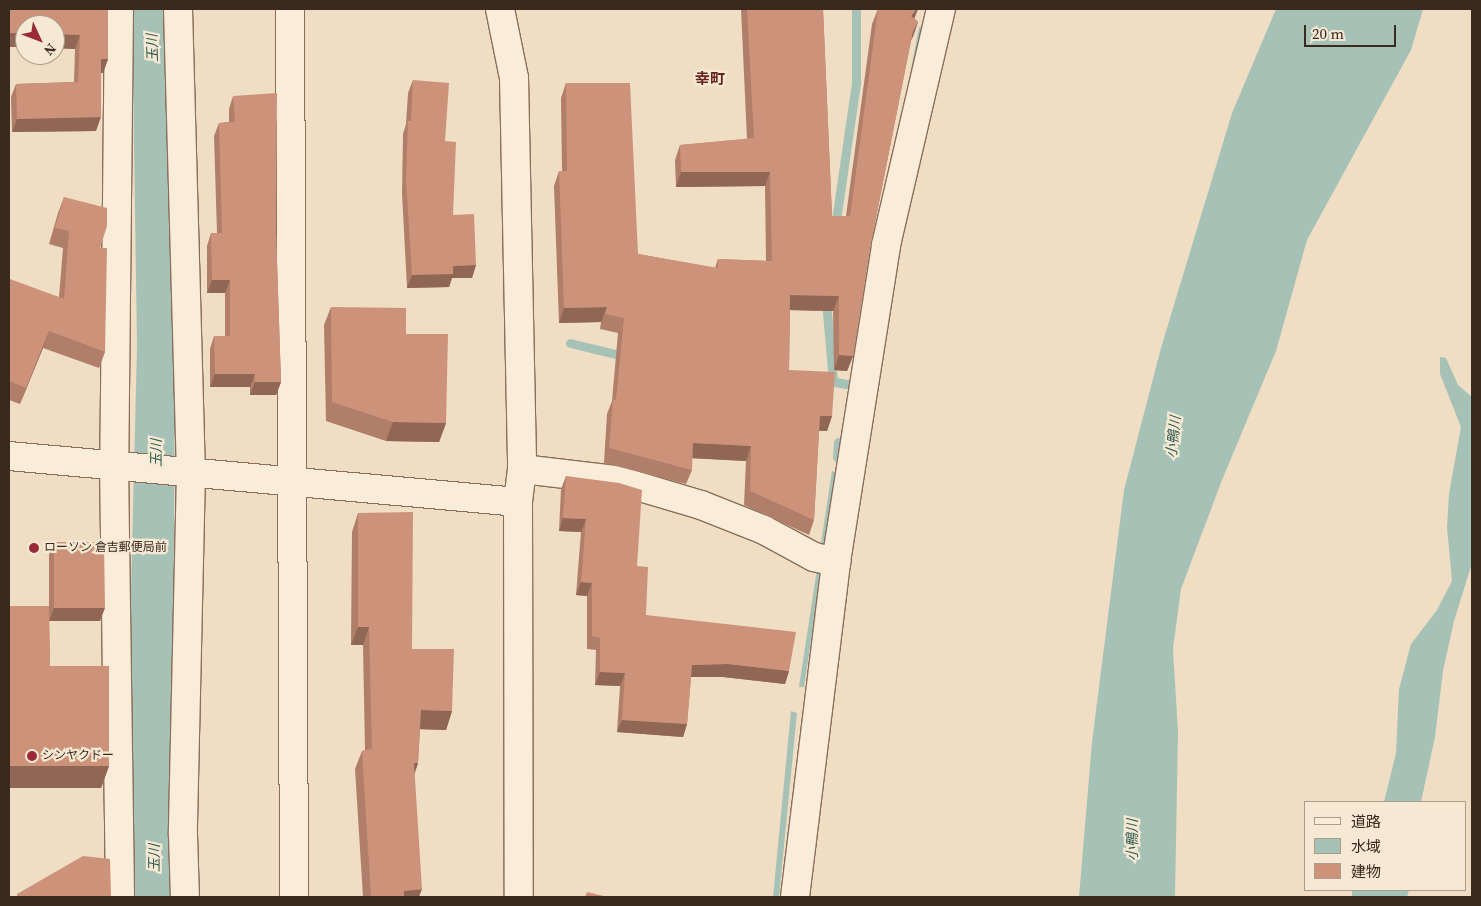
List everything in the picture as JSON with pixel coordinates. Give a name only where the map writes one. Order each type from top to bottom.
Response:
[{"type":"street","points":[[119,9],[114,464],[120,897]]},
{"type":"street","points":[[178,9],[191,472],[183,835],[185,897]]},
{"type":"street","points":[[290,9],[294,897]]},
{"type":"street","points":[[500,9],[514,78],[522,469],[518,502],[519,897]]},
{"type":"street","points":[[795,897],[836,562],[886,245],[941,9]]},
{"type":"street","points":[[9,456],[518,502]]},
{"type":"street","points":[[522,469],[617,480],[702,505],[764,530],[814,557],[836,562]]},
{"type":"water","name":"玉川","points":[[132,9],[169,9],[175,363],[172,897],[131,897],[130,632],[137,346]]},
{"type":"water","name":"小鴨川","points":[[1276,9],[1423,9],[1411,50],[1307,240],[1276,351],[1222,480],[1181,589],[1173,649],[1178,732],[1175,897],[1079,897],[1092,742],[1124,490],[1161,348],[1232,113]]},
{"type":"water","points":[[919,27],[923,28],[908,102],[905,101]]},
{"type":"water","points":[[869,258],[873,259],[859,342],[855,342]]},
{"type":"water","points":[[1440,357],[1446,358],[1458,385],[1472,397],[1472,563],[1454,621],[1443,671],[1435,737],[1421,801],[1384,801],[1396,753],[1399,689],[1411,644],[1437,610],[1452,581],[1447,527],[1449,494],[1461,427],[1440,374]]},
{"type":"water","points":[[832,471],[835,472],[804,687],[799,687]]},
{"type":"water","points":[[791,711],[797,713],[779,897],[773,897]]},
{"type":"water","points":[[1352,891],[1409,891],[1407,897],[1352,897]]},
{"type":"building","points":[[9,9],[108,9],[108,59],[101,59],[101,117],[17,119],[16,84],[78,82],[80,35],[65,34],[65,15],[15,15],[15,33],[9,33]]},
{"type":"building","points":[[747,9],[823,9],[832,216],[850,216],[878,9],[916,9],[911,16],[918,22],[913,31],[870,248],[853,356],[839,355],[839,296],[790,295],[789,370],[835,372],[832,416],[820,416],[814,520],[750,491],[751,446],[693,443],[692,470],[609,448],[613,399],[616,400],[624,318],[605,314],[607,307],[564,308],[559,171],[567,171],[566,83],[630,83],[638,254],[718,268],[718,259],[772,261],[770,172],[681,172],[680,145],[754,138]]},
{"type":"building","points":[[413,80],[449,83],[445,141],[456,142],[453,215],[474,214],[476,265],[453,266],[453,274],[412,275],[406,180],[408,121],[411,121]]},
{"type":"building","points":[[277,93],[276,231],[281,382],[255,382],[255,374],[215,374],[214,336],[230,336],[230,280],[212,280],[211,233],[222,233],[219,123],[235,122],[233,96]]},
{"type":"building","points":[[64,197],[107,208],[107,226],[100,248],[107,248],[105,352],[49,331],[26,388],[9,381],[9,281],[10,279],[64,299],[69,231],[55,228]]},
{"type":"building","points":[[331,307],[406,308],[406,334],[448,334],[446,423],[393,422],[332,402]]},
{"type":"building","points":[[566,476],[619,483],[642,490],[637,566],[648,567],[646,615],[796,632],[789,671],[728,664],[692,665],[687,724],[622,720],[625,673],[600,672],[600,638],[592,636],[592,583],[581,582],[586,519],[563,518]]},
{"type":"building","points":[[413,512],[412,649],[454,649],[452,711],[421,710],[418,763],[414,763],[422,889],[404,891],[404,897],[371,897],[362,751],[372,749],[369,627],[358,627],[358,513]]},
{"type":"building","points":[[54,542],[104,542],[105,608],[54,608]]},
{"type":"building","points":[[9,606],[49,606],[50,666],[109,666],[109,766],[9,766]]},
{"type":"building","points":[[83,856],[110,859],[111,897],[17,897],[17,894]]},
{"type":"building","points":[[587,892],[608,897],[585,897]]},
{"type":"waterway","points":[[835,227],[856,83],[856,9]]},
{"type":"waterway","points":[[826,301],[833,381]]},
{"type":"waterway","points":[[570,343],[628,357]]},
{"type":"waterway","points":[[824,380],[847,384]]},
{"type":"waterway","points":[[837,457],[838,442]]},
{"type":"place","name":"ローソン 倉吉郵便局前","points":[[34,548]]},
{"type":"place","name":"シンヤクドー","points":[[32,756]]},
{"type":"district","name":"幸町","points":[[710,79]]}]
